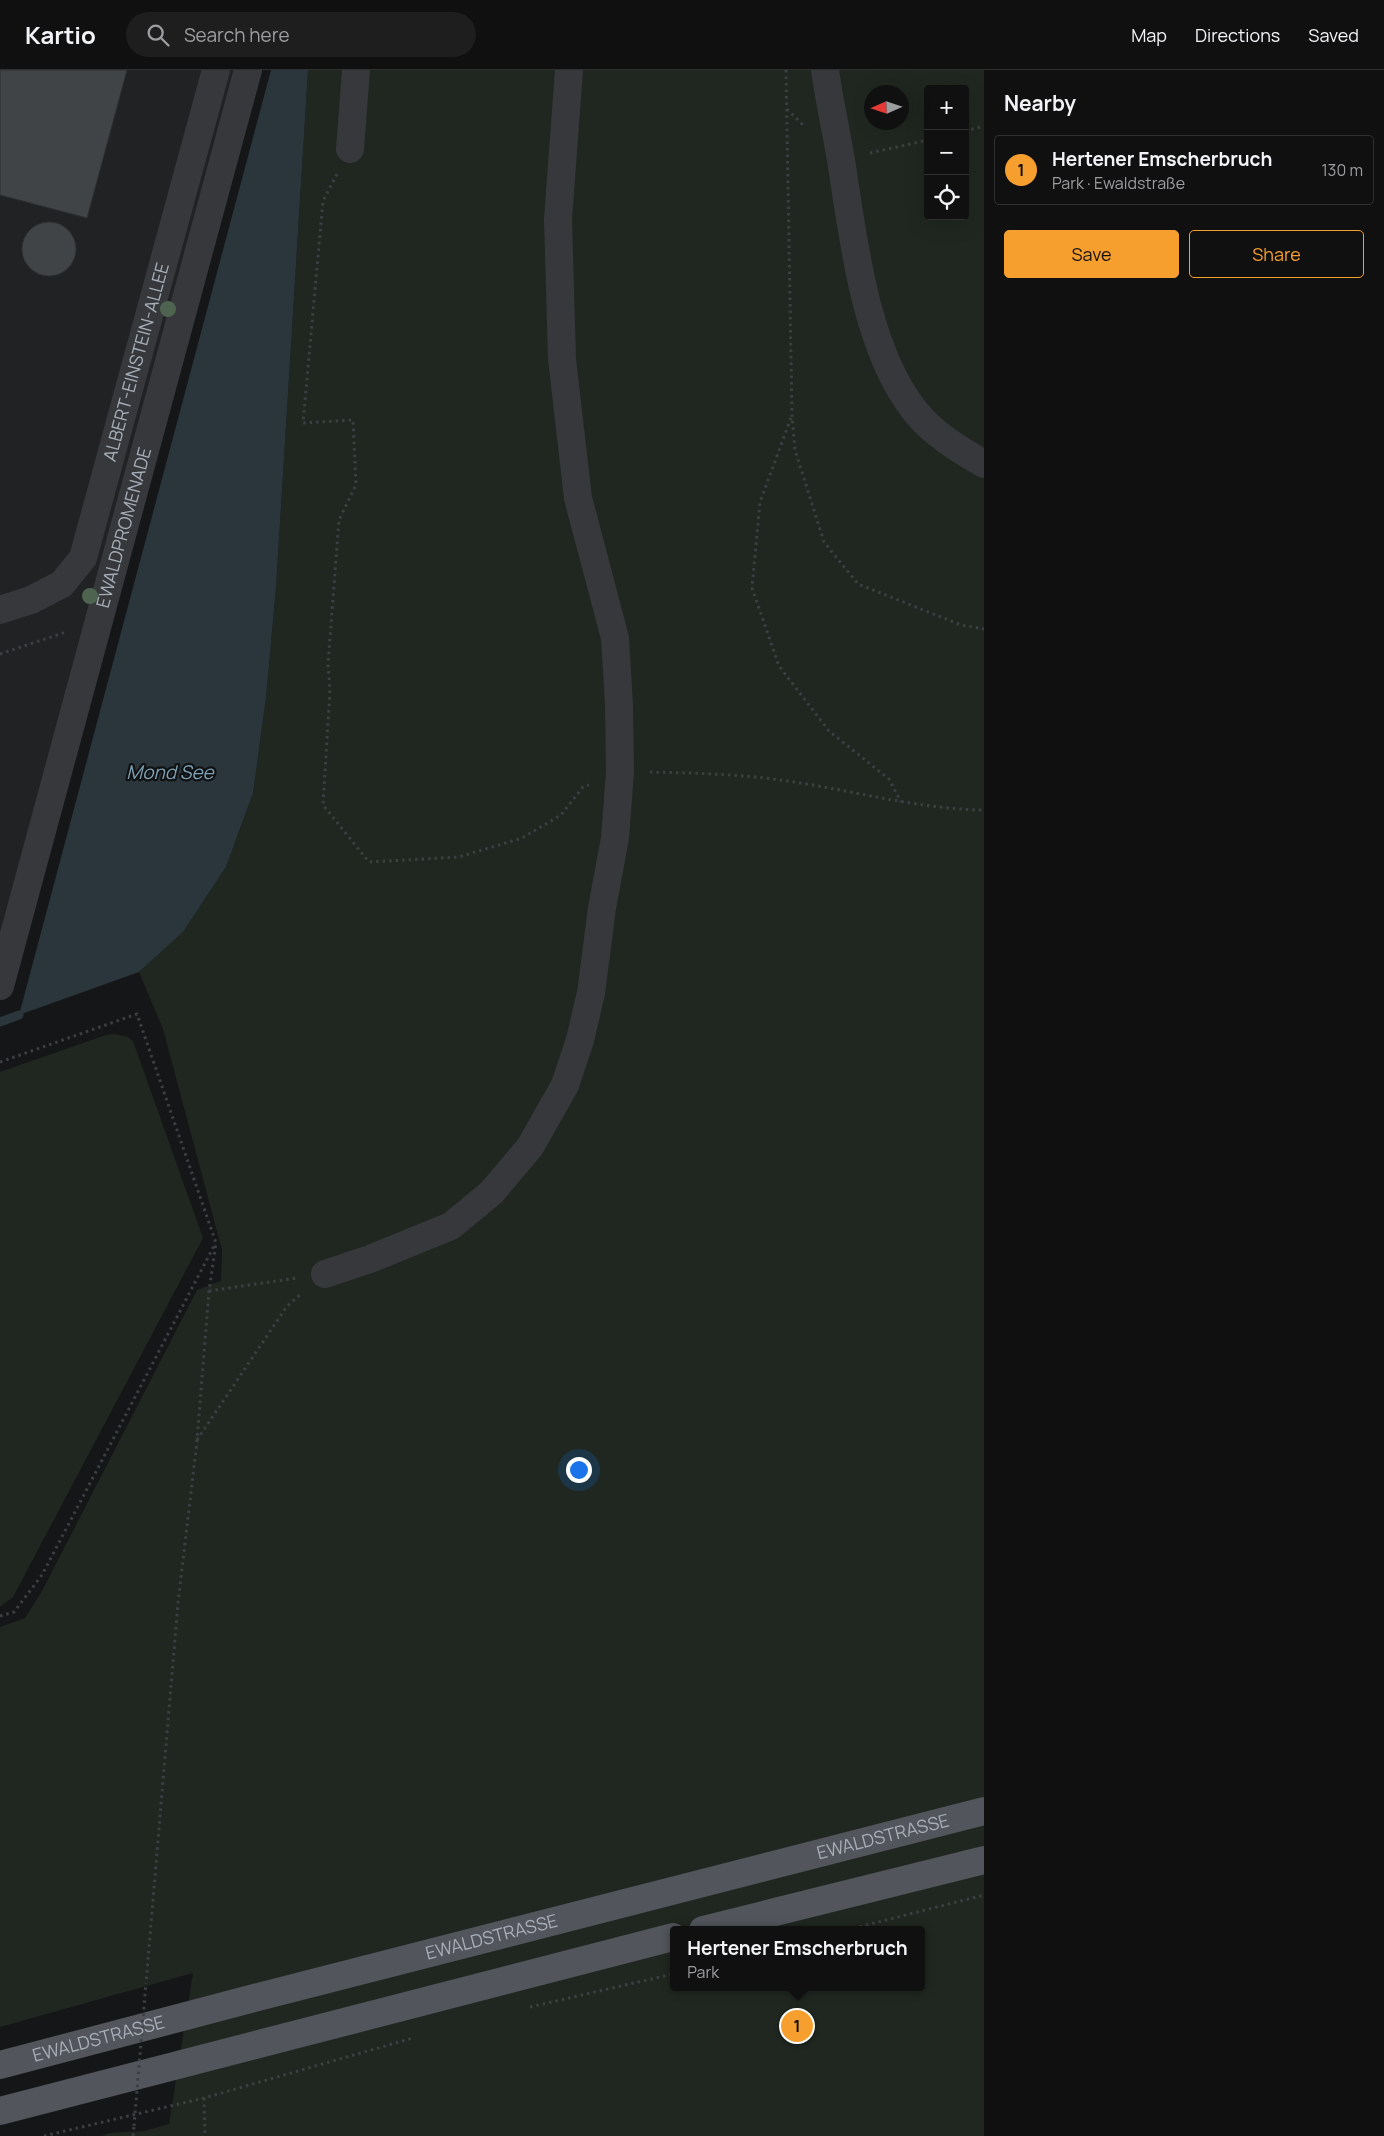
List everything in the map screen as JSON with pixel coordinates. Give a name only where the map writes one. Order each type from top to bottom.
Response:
[{"type":"main road","name":"EWALDSTRASSE","points":[[0,2066],[262,1996],[984,1811]]},
{"type":"main road","points":[[719,1926],[984,1860]]},
{"type":"main road","points":[[0,2111],[670,1938]]},
{"type":"street","name":"ALBERT-EINSTEIN-ALLEE","points":[[0,610],[31,600],[62,584],[83,558],[216,70]]},
{"type":"street","name":"EWALDPROMENADE","points":[[0,986],[248,70]]},
{"type":"street","points":[[350,149],[356,70]]},
{"type":"street","points":[[325,1274],[370,1259],[451,1226],[491,1193],[530,1147],[564,1085],[580,1040],[591,993],[602,908],[615,838],[620,772],[615,638],[578,498],[562,358],[558,219],[569,70]]},
{"type":"street","points":[[825,70],[849,224],[875,333],[893,379],[916,413],[950,444],[984,464]]},
{"type":"path","points":[[786,70],[794,450],[824,542],[858,584],[961,625],[984,629]]},
{"type":"path","points":[[969,130],[984,126]]},
{"type":"path","points":[[350,149],[323,201],[303,423],[353,420],[356,485],[339,520],[328,664],[330,689],[323,805],[369,862],[459,857],[522,838],[561,816],[583,787],[620,772],[691,773],[780,780],[901,802],[984,810]]},
{"type":"path","points":[[792,415],[760,502],[752,588],[779,666],[829,731],[889,778],[901,802]]},
{"type":"path","points":[[0,654],[99,621]]},
{"type":"path","points":[[0,1060],[137,1014],[216,1243],[209,1291],[197,1441],[178,1604],[133,2136]]},
{"type":"path","points":[[0,1616],[14,1612],[42,1575],[216,1243]]},
{"type":"path","points":[[209,1291],[325,1274]]},
{"type":"path","points":[[197,1441],[287,1306],[325,1274]]},
{"type":"path","points":[[862,1926],[984,1895]]},
{"type":"path","points":[[528,2008],[670,1975]]},
{"type":"path","points":[[44,2136],[204,2098],[416,2037]]},
{"type":"path","points":[[204,2098],[205,2136]]},
{"type":"shaded area","points":[[0,70],[235,70],[0,953]]},
{"type":"shaded area","points":[[308,70],[984,70],[984,2136],[102,2136],[109,2133],[144,2131],[169,2124],[193,1973],[0,2027],[0,1627],[25,1618],[42,1591],[197,1290],[221,1281],[222,1250],[163,1029],[139,972],[183,932],[226,867],[253,793],[266,698],[276,587]]},
{"type":"shaded area","points":[[114,1034],[128,1037],[133,1041],[203,1238],[13,1597],[0,1607],[0,1072],[106,1035]]},
{"type":"water","name":"Mond See","points":[[271,70],[308,70],[276,587],[266,698],[253,793],[226,867],[183,932],[139,972],[19,1015]]},
{"type":"building","points":[[0,70],[127,70],[87,218],[0,195]]},
{"type":"building","points":[[44,222],[54,222],[64,226],[72,234],[76,249],[72,264],[64,272],[54,276],[44,276],[34,272],[26,264],[22,254],[22,244],[26,234],[34,226]]},
{"type":"waterway","points":[[0,1022],[19,1015]]},
{"type":"place","name":"Hertener Emscherbruch","points":[[797,2026]]}]
